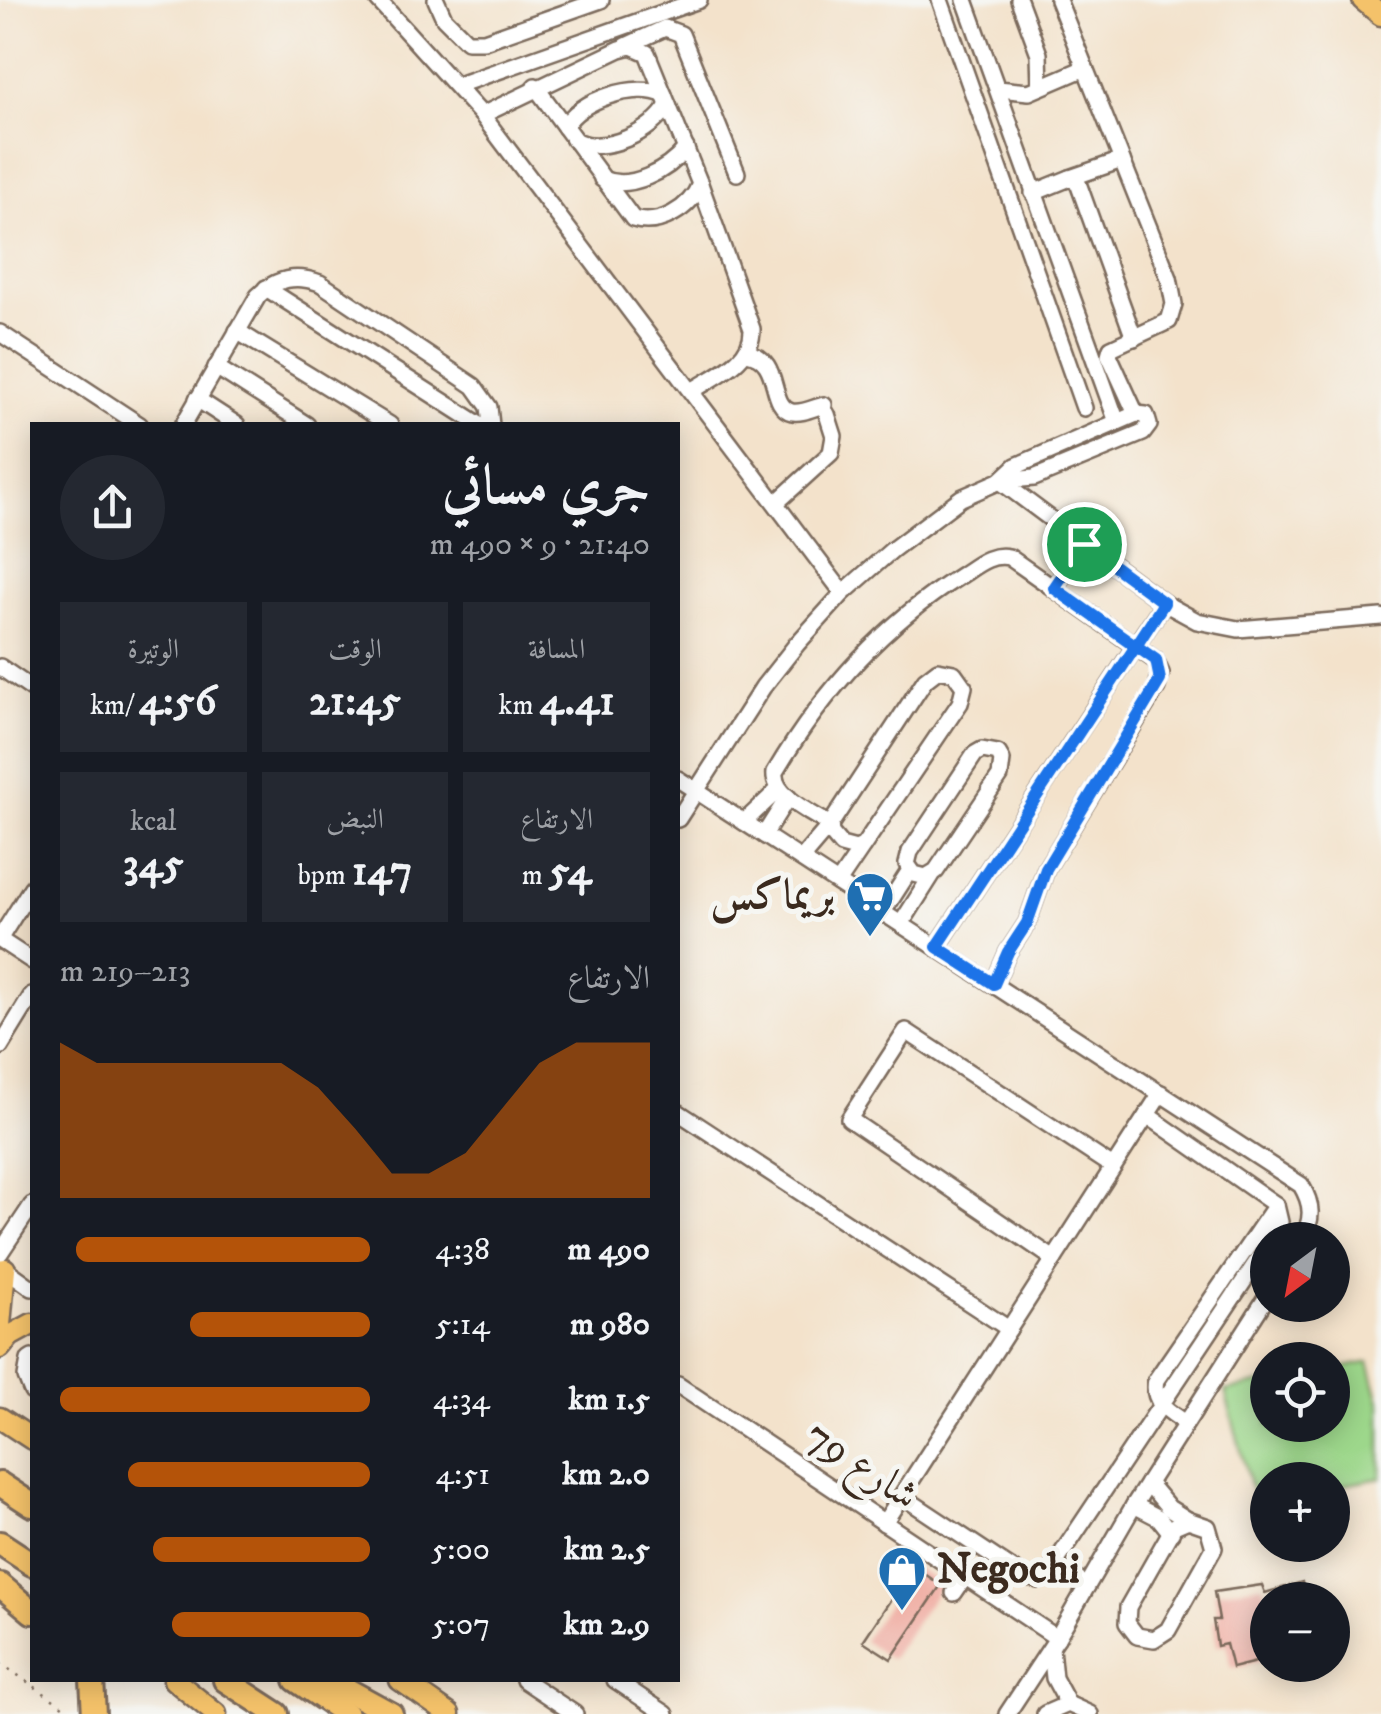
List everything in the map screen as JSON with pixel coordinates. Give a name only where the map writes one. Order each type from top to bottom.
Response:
[{"type":"highway","points":[[0,1484],[30,1505]]},
{"type":"highway","points":[[0,1543],[30,1563]]},
{"type":"highway","points":[[0,1585],[30,1610]]},
{"type":"highway","points":[[92,1682],[94,1714]]},
{"type":"highway","points":[[228,1682],[277,1714]]},
{"type":"highway","points":[[299,1682],[346,1714]]},
{"type":"highway","points":[[333,1682],[391,1714]]},
{"type":"main road","points":[[1363,0],[1381,15]]},
{"type":"main road","points":[[0,1325],[2,1262]]},
{"type":"main road","points":[[0,1348],[10,1336],[30,1325]]},
{"type":"main road","points":[[0,1417],[30,1438]]},
{"type":"main road","points":[[176,1682],[216,1714]]},
{"type":"main road","points":[[403,1682],[449,1714]]},
{"type":"street","points":[[378,0],[482,115],[843,594]]},
{"type":"street","points":[[436,0],[444,18],[467,41],[484,42],[601,0]]},
{"type":"street","points":[[458,85],[699,0]]},
{"type":"street","points":[[940,0],[1084,408]]},
{"type":"street","points":[[965,0],[1117,422]]},
{"type":"street","points":[[1019,0],[1038,54],[1040,87]]},
{"type":"street","points":[[1058,0],[1169,278],[1174,304],[1169,322],[1111,348],[1109,356],[1136,414]]},
{"type":"street","points":[[482,115],[535,86],[665,28],[681,34],[737,173]]},
{"type":"street","points":[[620,49],[631,46],[648,53],[752,329],[746,353],[692,391]]},
{"type":"street","points":[[998,89],[1028,92],[1085,68]]},
{"type":"street","points":[[535,86],[629,216],[644,222],[681,210],[700,184]]},
{"type":"street","points":[[570,134],[572,115],[583,106],[632,90],[648,89],[666,100]]},
{"type":"street","points":[[570,134],[588,146],[600,146],[640,132],[657,121],[666,100]]},
{"type":"street","points":[[602,179],[621,184],[644,176],[668,166],[686,148]]},
{"type":"street","points":[[1033,193],[1122,160]]},
{"type":"street","points":[[1070,178],[1078,183],[1134,338]]},
{"type":"street","points":[[184,422],[266,288],[298,277],[320,283],[474,386],[489,406],[492,422]]},
{"type":"street","points":[[266,288],[475,422]]},
{"type":"street","points":[[237,331],[385,422]]},
{"type":"street","points":[[0,333],[135,422]]},
{"type":"street","points":[[746,353],[759,356],[768,364],[781,402],[788,410],[825,410],[834,436],[831,454],[776,503]]},
{"type":"street","points":[[216,367],[302,422]]},
{"type":"street","points":[[197,399],[232,422]]},
{"type":"street","points":[[680,816],[763,687],[843,594],[960,498],[1000,481],[1034,478],[1143,433],[1148,420],[1136,414],[1016,466],[1000,481]]},
{"type":"street","points":[[1000,481],[1164,603],[1197,620],[1238,629],[1381,617]]},
{"type":"street","points":[[1054,588],[1084,544]]},
{"type":"street","points":[[864,846],[856,849],[841,845],[830,825],[774,784],[775,772],[811,716],[876,641],[928,598],[996,556],[1009,557],[1156,660],[1160,680],[1046,869],[1027,923],[1008,952],[996,962],[989,981]]},
{"type":"street","points":[[937,947],[1164,603]]},
{"type":"street","points":[[0,667],[30,687]]},
{"type":"street","points":[[802,859],[830,825],[925,680],[938,670],[954,673],[964,687],[960,703],[838,884]]},
{"type":"street","points":[[883,912],[910,870],[910,852],[975,754],[990,750],[998,753],[1002,760],[1000,776],[901,924]]},
{"type":"street","points":[[680,779],[1301,1185],[1310,1201],[1309,1222]]},
{"type":"street","points":[[744,822],[783,793]]},
{"type":"street","points":[[764,835],[783,793]]},
{"type":"street","points":[[910,870],[920,876],[932,875]]},
{"type":"street","points":[[30,891],[0,939],[30,960]]},
{"type":"street","points":[[0,1047],[30,998]]},
{"type":"street","points":[[1054,1259],[850,1119],[906,1031],[1113,1167]]},
{"type":"street","points":[[884,1523],[1161,1093]]},
{"type":"street","points":[[680,1113],[1009,1329]]},
{"type":"street","points":[[1147,1115],[1276,1205],[1280,1222]]},
{"type":"street","points":[[1186,1423],[1155,1397],[1156,1380],[1276,1205]]},
{"type":"street","points":[[30,1209],[2,1262],[30,1286]]},
{"type":"street","points":[[902,1496],[1024,1577],[1039,1580],[1052,1572],[1142,1430],[1250,1272]]},
{"type":"street","points":[[1008,1714],[1251,1322]]},
{"type":"street","points":[[30,1359],[26,1377],[30,1387]]},
{"type":"street","name":"شارع 79","points":[[680,1386],[965,1576],[1054,1643]]},
{"type":"street","points":[[1148,1483],[1169,1508],[1208,1527],[1214,1548],[1168,1630],[1154,1639],[1145,1639],[1131,1631],[1126,1615],[1174,1526],[1188,1520]]},
{"type":"street","points":[[1134,1505],[1151,1512],[1171,1533]]},
{"type":"street","points":[[1057,1566],[1087,1586]]},
{"type":"street","points":[[954,1594],[965,1576]]},
{"type":"street","points":[[989,1616],[999,1600]]},
{"type":"street","points":[[1054,1643],[1054,1678],[1068,1704],[1090,1714]]},
{"type":"street","points":[[527,1682],[575,1714]]},
{"type":"street","points":[[617,1682],[666,1714]]},
{"type":"street","points":[[1045,1714],[1068,1704]]},
{"type":"path","points":[[0,1663],[74,1714]]},
{"type":"green space","points":[[1369,1362],[1381,1406],[1381,1478],[1350,1484],[1350,1462],[1250,1462],[1250,1484],[1225,1391],[1250,1386],[1250,1442],[1350,1442],[1350,1366]]},
{"type":"building","name":"Negochi","points":[[913,1566],[941,1585],[891,1659],[863,1641]]},
{"type":"building","points":[[1250,1587],[1250,1664],[1232,1668],[1226,1644],[1217,1646],[1213,1620],[1219,1620],[1214,1592]]},
{"type":"place","name":"بريماكس","points":[[870,938]]},
{"type":"place","name":"Negochi","points":[[902,1612]]},
{"type":"route","points":[[1084,544],[1054,588],[1136,646],[937,947],[994,984],[1027,923],[1046,869],[1160,680],[1156,660],[1136,646],[1164,603],[1084,544]]}]
